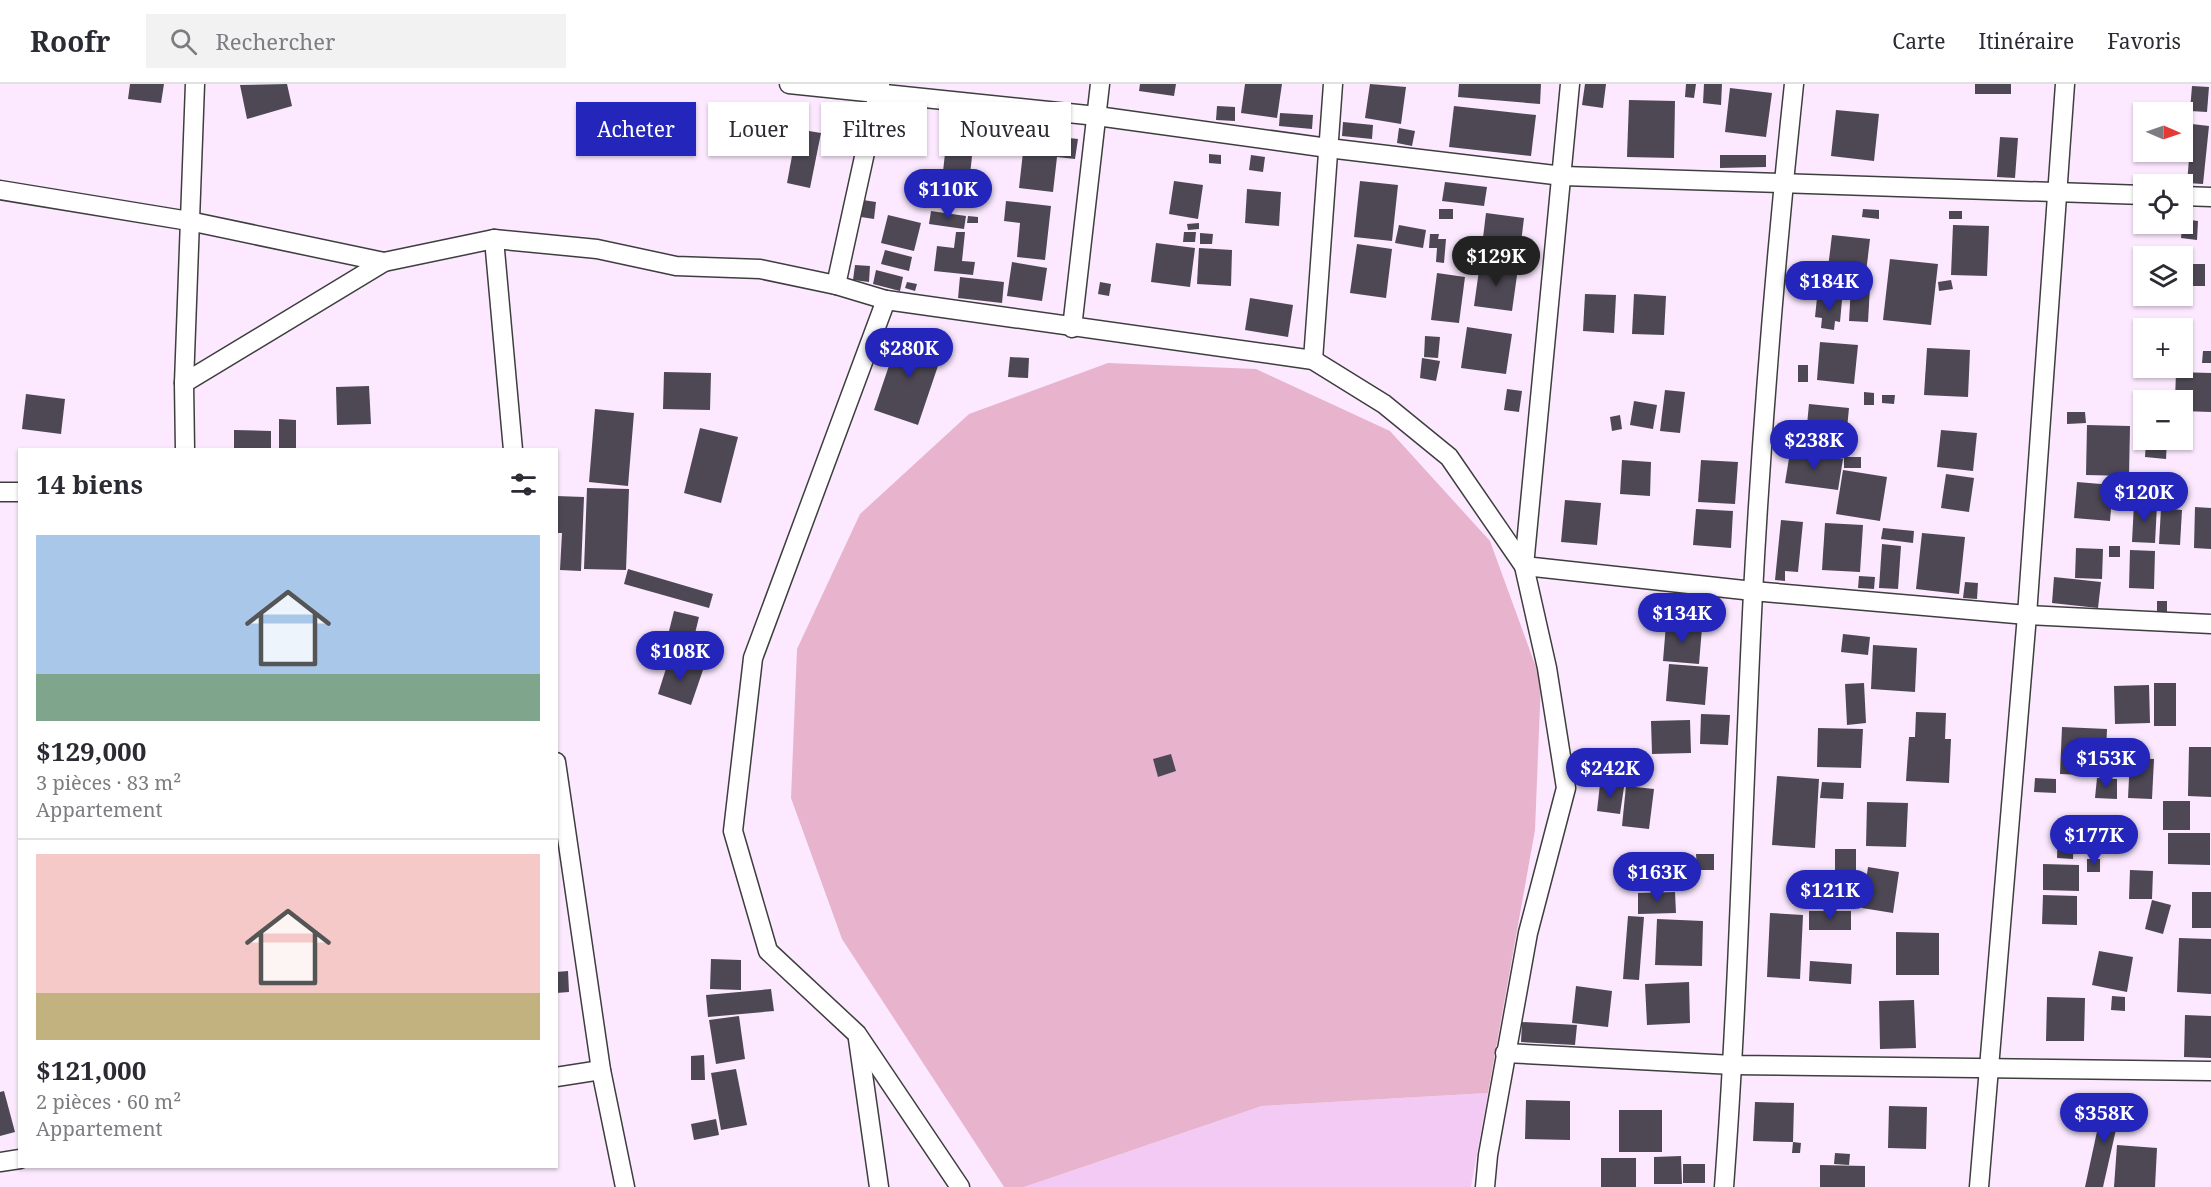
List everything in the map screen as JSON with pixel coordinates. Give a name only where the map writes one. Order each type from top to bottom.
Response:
[{"type":"street","points":[[185,448],[184,383],[195,84]]},
{"type":"street","points":[[789,84],[879,89],[1328,148],[1563,176],[2133,195]]},
{"type":"street","points":[[1072,328],[1100,84]]},
{"type":"street","points":[[1312,360],[1332,84]]},
{"type":"street","points":[[1485,1187],[1505,1053],[1528,933],[1566,788],[1547,668],[1524,566],[1570,84]]},
{"type":"street","points":[[1724,1187],[1733,1065],[1754,591],[1783,182],[1794,84]]},
{"type":"street","points":[[1979,1187],[2027,615],[2065,84]]},
{"type":"street","points":[[836,285],[879,89]]},
{"type":"street","points":[[0,190],[189,221],[384,262]]},
{"type":"street","points":[[2193,196],[2211,197]]},
{"type":"street","points":[[184,383],[384,262],[494,239],[597,249],[676,266],[760,269],[836,285],[886,300],[1312,360],[1384,404],[1449,457],[1524,566],[1754,591],[2027,615],[2211,624]]},
{"type":"street","points":[[494,239],[513,448]]},
{"type":"street","points":[[886,300],[753,658],[734,831],[768,951],[857,1034],[960,1187]]},
{"type":"street","points":[[0,492],[18,492]]},
{"type":"street","points":[[558,776],[601,1070],[625,1187]]},
{"type":"street","points":[[857,1034],[879,1187]]},
{"type":"street","points":[[1505,1053],[1733,1065],[2211,1071]]},
{"type":"street","points":[[558,1077],[601,1070]]},
{"type":"street","points":[[0,1162],[18,1159]]},
{"type":"shaded area","points":[[1108,363],[1256,369],[1390,431],[1490,541],[1541,681],[1535,830],[1488,1093],[1262,1106],[1024,1187],[1004,1187],[842,939],[791,798],[797,649],[860,514],[969,414]]},
{"type":"shaded area","points":[[1488,1093],[1471,1187],[1024,1187],[1262,1106]]},
{"type":"building","points":[[130,84],[164,84],[161,103],[128,99]]},
{"type":"building","points":[[287,84],[292,106],[247,119],[240,85]]},
{"type":"building","points":[[1140,84],[1176,84],[1174,96],[1139,91]]},
{"type":"building","points":[[1245,84],[1282,84],[1277,118],[1241,113]]},
{"type":"building","points":[[1370,84],[1406,87],[1401,124],[1365,118]]},
{"type":"building","points":[[1459,84],[1541,84],[1540,104],[1458,97]]},
{"type":"building","points":[[1585,84],[1606,84],[1603,108],[1582,105]]},
{"type":"building","points":[[1686,84],[1696,84],[1694,98],[1685,97]]},
{"type":"building","points":[[1704,84],[1722,84],[1721,105],[1703,103]]},
{"type":"building","points":[[1975,84],[2011,84],[2011,94],[1975,94]]},
{"type":"building","points":[[2192,86],[2209,87],[2207,112],[2193,111],[2193,102],[2191,102]]},
{"type":"building","points":[[1730,88],[1772,93],[1766,137],[1725,132]]},
{"type":"building","points":[[1629,100],[1675,101],[1674,158],[1627,157]]},
{"type":"building","points":[[1217,106],[1235,107],[1235,121],[1216,120]]},
{"type":"building","points":[[1454,106],[1536,115],[1531,156],[1449,147]]},
{"type":"building","points":[[1836,110],[1879,114],[1874,161],[1831,156]]},
{"type":"building","points":[[1280,113],[1313,115],[1312,129],[1279,126]]},
{"type":"building","points":[[1343,122],[1373,125],[1372,139],[1342,136]]},
{"type":"building","points":[[2193,124],[2209,126],[2203,184],[2193,183],[2193,174],[2188,174],[2189,162],[2193,162]]},
{"type":"building","points":[[1399,128],[1415,131],[1412,146],[1397,143]]},
{"type":"building","points":[[809,131],[821,133],[810,188],[787,183],[792,156],[809,156]]},
{"type":"building","points":[[2000,137],[2018,138],[2015,178],[1997,177]]},
{"type":"building","points":[[1071,138],[1078,139],[1075,159],[1057,157],[1053,192],[1019,188],[1023,156],[1071,156]]},
{"type":"building","points":[[1209,154],[1221,155],[1221,164],[1209,163]]},
{"type":"building","points":[[1251,155],[1265,157],[1263,172],[1249,170]]},
{"type":"building","points":[[1720,155],[1766,155],[1766,167],[1720,168]]},
{"type":"building","points":[[945,156],[972,156],[969,184],[942,181]]},
{"type":"building","points":[[1174,181],[1203,185],[1198,219],[1169,214]]},
{"type":"building","points":[[1360,181],[1398,185],[1392,241],[1354,237]]},
{"type":"building","points":[[1445,182],[1487,187],[1484,206],[1442,201]]},
{"type":"building","points":[[1247,189],[1281,192],[1279,226],[1245,223]]},
{"type":"building","points":[[863,200],[876,202],[874,219],[861,217]]},
{"type":"building","points":[[1006,201],[1051,206],[1045,260],[1017,257],[1020,223],[1004,221]]},
{"type":"building","points":[[1439,209],[1453,209],[1453,219],[1439,219]]},
{"type":"building","points":[[1863,209],[1879,210],[1879,219],[1862,217]]},
{"type":"building","points":[[931,211],[966,216],[964,229],[929,224]]},
{"type":"building","points":[[1949,211],[1962,211],[1962,219],[1949,219]]},
{"type":"building","points":[[1486,213],[1524,218],[1519,259],[1481,254]]},
{"type":"building","points":[[888,215],[921,223],[914,251],[881,243]]},
{"type":"building","points":[[968,216],[978,217],[978,223],[967,223]]},
{"type":"building","points":[[2193,220],[2198,221],[2197,240],[2181,238],[2181,234],[2193,234]]},
{"type":"building","points":[[1199,223],[1199,229],[1188,230],[1187,224]]},
{"type":"building","points":[[1399,225],[1426,230],[1423,248],[1395,243]]},
{"type":"building","points":[[1953,225],[1989,226],[1987,276],[1951,275]]},
{"type":"building","points":[[956,232],[965,232],[962,261],[975,262],[973,275],[934,271],[937,246],[954,248]]},
{"type":"building","points":[[1184,232],[1196,232],[1195,242],[1183,242]]},
{"type":"building","points":[[1200,233],[1213,234],[1212,244],[1200,244]]},
{"type":"building","points":[[1430,234],[1439,234],[1438,239],[1446,239],[1444,263],[1436,262],[1437,248],[1429,248]]},
{"type":"building","points":[[1832,235],[1870,239],[1865,281],[1827,276]]},
{"type":"building","points":[[1156,243],[1195,248],[1190,287],[1151,282]]},
{"type":"building","points":[[1357,244],[1392,249],[1386,298],[1350,293]]},
{"type":"building","points":[[1199,248],[1232,250],[1231,286],[1197,284]]},
{"type":"building","points":[[885,250],[912,257],[909,271],[881,264]]},
{"type":"building","points":[[1464,253],[1474,256],[1471,267],[1461,265]]},
{"type":"building","points":[[1890,259],[1938,264],[1931,325],[1883,320]]},
{"type":"building","points":[[1012,262],[1047,268],[1042,301],[1007,296]]},
{"type":"building","points":[[1480,263],[1518,268],[1512,311],[1474,306]]},
{"type":"building","points":[[2193,264],[2205,264],[2205,286],[2193,286]]},
{"type":"building","points":[[855,265],[870,266],[869,282],[853,280]]},
{"type":"building","points":[[876,270],[903,277],[900,291],[873,284]]},
{"type":"building","points":[[1437,273],[1465,277],[1459,323],[1431,320]]},
{"type":"building","points":[[960,277],[1004,282],[1002,303],[958,298]]},
{"type":"building","points":[[1827,277],[1838,286],[1833,293],[1821,283]]},
{"type":"building","points":[[1803,279],[1814,281],[1812,294],[1801,293]]},
{"type":"building","points":[[1951,280],[1953,289],[1939,291],[1938,282]]},
{"type":"building","points":[[907,282],[917,284],[915,291],[905,288]]},
{"type":"building","points":[[1100,282],[1111,284],[1109,296],[1098,294]]},
{"type":"building","points":[[1851,286],[1870,287],[1868,322],[1849,321]]},
{"type":"building","points":[[1585,294],[1616,295],[1614,333],[1583,331]]},
{"type":"building","points":[[1634,294],[1666,296],[1664,335],[1632,334]]},
{"type":"building","points":[[1250,298],[1293,305],[1288,337],[1245,330]]},
{"type":"building","points":[[1817,298],[1842,300],[1840,322],[1835,321],[1834,330],[1821,328],[1822,318],[1815,317]]},
{"type":"building","points":[[1467,327],[1512,334],[1506,374],[1461,368]]},
{"type":"building","points":[[900,333],[944,348],[918,425],[874,410]]},
{"type":"building","points":[[1425,336],[1440,337],[1438,358],[1424,357]]},
{"type":"building","points":[[1820,342],[1858,345],[1854,384],[1817,380]]},
{"type":"building","points":[[1927,348],[1970,350],[1968,397],[1924,395]]},
{"type":"building","points":[[2203,351],[2211,351],[2211,363],[2202,363]]},
{"type":"building","points":[[1010,357],[1029,358],[1028,378],[1008,377]]},
{"type":"building","points":[[1422,358],[1440,361],[1436,381],[1420,378]]},
{"type":"building","points":[[1798,365],[1808,365],[1808,382],[1798,382]]},
{"type":"building","points":[[664,372],[711,373],[710,410],[663,409]]},
{"type":"building","points":[[2193,372],[2211,373],[2211,412],[2193,411],[2193,390],[2175,390],[2176,378],[2193,378]]},
{"type":"building","points":[[369,386],[371,424],[337,425],[336,387]]},
{"type":"building","points":[[1507,389],[1522,391],[1519,412],[1504,410]]},
{"type":"building","points":[[1665,390],[1685,392],[1680,433],[1660,431]]},
{"type":"building","points":[[1864,392],[1874,393],[1874,405],[1864,405]]},
{"type":"building","points":[[26,394],[65,399],[61,434],[22,429]]},
{"type":"building","points":[[1882,395],[1895,395],[1894,404],[1882,403]]},
{"type":"building","points":[[1634,401],[1657,405],[1653,429],[1630,425]]},
{"type":"building","points":[[1809,404],[1849,408],[1845,449],[1805,445]]},
{"type":"building","points":[[595,409],[634,413],[628,486],[589,482]]},
{"type":"building","points":[[2067,412],[2085,412],[2086,423],[2067,424]]},
{"type":"building","points":[[1620,415],[1622,429],[1612,431],[1610,417]]},
{"type":"building","points":[[279,419],[296,420],[296,448],[279,448]]},
{"type":"building","points":[[2087,425],[2130,426],[2129,476],[2086,475]]},
{"type":"building","points":[[700,428],[738,437],[721,503],[684,493]]},
{"type":"building","points":[[234,430],[271,431],[271,448],[234,448]]},
{"type":"building","points":[[1941,430],[1977,433],[1973,471],[1937,467]]},
{"type":"building","points":[[2145,450],[2166,450],[2166,459],[2145,457]]},
{"type":"building","points":[[1790,452],[1843,459],[1838,490],[1785,483]]},
{"type":"building","points":[[1844,457],[1861,457],[1861,468],[1844,468]]},
{"type":"building","points":[[1622,460],[1651,462],[1650,496],[1620,494]]},
{"type":"building","points":[[1701,460],[1738,462],[1735,504],[1698,502]]},
{"type":"building","points":[[1843,470],[1887,477],[1880,521],[1836,514]]},
{"type":"building","points":[[1946,474],[1974,478],[1969,512],[1941,508]]},
{"type":"building","points":[[2139,479],[2176,481],[2175,494],[2138,492]]},
{"type":"building","points":[[2077,482],[2113,485],[2110,521],[2074,518]]},
{"type":"building","points":[[587,488],[629,489],[626,570],[584,569]]},
{"type":"building","points":[[558,496],[584,497],[581,571],[560,570],[562,533],[558,533]]},
{"type":"building","points":[[1565,500],[1601,503],[1597,545],[1561,542]]},
{"type":"building","points":[[2134,503],[2157,505],[2155,543],[2132,542]]},
{"type":"building","points":[[2195,507],[2211,508],[2211,549],[2194,548]]},
{"type":"building","points":[[2161,508],[2182,510],[2180,545],[2159,544]]},
{"type":"building","points":[[1696,509],[1733,511],[1731,548],[1693,545]]},
{"type":"building","points":[[1781,520],[1803,522],[1798,572],[1785,571],[1785,581],[1775,580]]},
{"type":"building","points":[[1825,523],[1863,525],[1860,572],[1822,570]]},
{"type":"building","points":[[1883,528],[1914,531],[1913,543],[1881,539]]},
{"type":"building","points":[[1922,533],[1965,537],[1959,594],[1916,589]]},
{"type":"building","points":[[1882,544],[1901,546],[1898,589],[1879,588]]},
{"type":"building","points":[[2109,546],[2120,546],[2120,557],[2109,557]]},
{"type":"building","points":[[2076,548],[2103,549],[2102,579],[2075,578]]},
{"type":"building","points":[[2130,550],[2155,551],[2154,589],[2129,588]]},
{"type":"building","points":[[628,569],[713,594],[709,608],[624,584]]},
{"type":"building","points":[[1859,576],[1875,577],[1874,589],[1858,588]]},
{"type":"building","points":[[2054,577],[2101,582],[2098,608],[2052,603]]},
{"type":"building","points":[[1965,582],[1978,583],[1977,599],[1963,598]]},
{"type":"building","points":[[2157,601],[2167,601],[2167,613],[2157,613]]},
{"type":"building","points":[[674,611],[699,617],[690,654],[665,647]]},
{"type":"building","points":[[1666,624],[1702,628],[1699,664],[1663,661]]},
{"type":"building","points":[[1843,634],[1870,637],[1868,655],[1841,652]]},
{"type":"building","points":[[1873,645],[1917,648],[1915,692],[1871,689]]},
{"type":"building","points":[[669,659],[703,670],[691,705],[658,694]]},
{"type":"building","points":[[1669,664],[1708,667],[1705,705],[1666,701]]},
{"type":"building","points":[[1864,683],[1866,723],[1847,725],[1845,684]]},
{"type":"building","points":[[2154,683],[2176,683],[2176,726],[2154,726]]},
{"type":"building","points":[[2149,685],[2150,723],[2115,724],[2114,686]]},
{"type":"building","points":[[1916,712],[1946,713],[1945,739],[1951,739],[1949,783],[1906,781],[1909,737],[1915,737]]},
{"type":"building","points":[[1701,714],[1730,715],[1728,745],[1700,744]]},
{"type":"building","points":[[1690,720],[1691,753],[1652,754],[1651,721]]},
{"type":"building","points":[[2062,727],[2107,729],[2105,776],[2060,774]]},
{"type":"building","points":[[1818,728],[1863,729],[1861,768],[1817,767]]},
{"type":"building","points":[[2189,747],[2211,747],[2211,797],[2188,796]]},
{"type":"building","points":[[1171,754],[1176,771],[1158,777],[1153,759]]},
{"type":"building","points":[[2130,758],[2154,759],[2152,799],[2128,798]]},
{"type":"building","points":[[1777,776],[1819,779],[1815,848],[1772,845]]},
{"type":"building","points":[[2035,778],[2056,779],[2056,793],[2034,792]]},
{"type":"building","points":[[2097,778],[2117,779],[2117,799],[2095,798]]},
{"type":"building","points":[[1822,782],[1844,783],[1843,799],[1820,798]]},
{"type":"building","points":[[1600,784],[1624,787],[1620,814],[1597,811]]},
{"type":"building","points":[[1626,786],[1654,789],[1649,829],[1622,826]]},
{"type":"building","points":[[2163,801],[2190,801],[2190,830],[2163,830]]},
{"type":"building","points":[[1867,802],[1908,803],[1906,847],[1866,846]]},
{"type":"building","points":[[2058,827],[2074,828],[2073,859],[2057,858]]},
{"type":"building","points":[[2168,833],[2210,833],[2210,865],[2168,864]]},
{"type":"building","points":[[1835,849],[1856,849],[1856,881],[1835,881]]},
{"type":"building","points":[[1696,854],[1714,854],[1714,870],[1697,870]]},
{"type":"building","points":[[2087,859],[2100,859],[2100,872],[2087,872]]},
{"type":"building","points":[[2043,864],[2079,865],[2079,891],[2043,890]]},
{"type":"building","points":[[1868,867],[1899,872],[1893,913],[1862,908]]},
{"type":"building","points":[[2130,870],[2153,871],[2152,899],[2129,899]]},
{"type":"building","points":[[1675,892],[1676,913],[1638,914],[1638,893]]},
{"type":"building","points":[[2192,892],[2211,892],[2211,928],[2192,928]]},
{"type":"building","points":[[2043,895],[2077,896],[2077,925],[2042,924]]},
{"type":"building","points":[[2152,900],[2171,905],[2163,934],[2145,929]]},
{"type":"building","points":[[1809,911],[1851,911],[1851,930],[1809,930]]},
{"type":"building","points":[[1770,913],[1803,915],[1800,979],[1767,977]]},
{"type":"building","points":[[1628,916],[1644,917],[1639,980],[1623,979]]},
{"type":"building","points":[[1657,919],[1703,921],[1702,966],[1655,965]]},
{"type":"building","points":[[1896,932],[1939,933],[1939,975],[1896,975]]},
{"type":"building","points":[[2179,938],[2211,939],[2211,994],[2177,992]]},
{"type":"building","points":[[2099,951],[2133,957],[2127,992],[2092,985]]},
{"type":"building","points":[[711,959],[741,960],[741,990],[710,989]]},
{"type":"building","points":[[1810,961],[1852,964],[1851,984],[1809,981]]},
{"type":"building","points":[[568,971],[569,992],[558,993],[558,972]]},
{"type":"building","points":[[1689,982],[1690,1023],[1647,1025],[1645,984]]},
{"type":"building","points":[[1576,986],[1612,991],[1608,1027],[1572,1023]]},
{"type":"building","points":[[771,989],[774,1011],[708,1017],[706,995]]},
{"type":"building","points":[[2112,996],[2125,997],[2125,1011],[2111,1010]]},
{"type":"building","points":[[2047,997],[2085,998],[2084,1041],[2046,1041]]},
{"type":"building","points":[[1914,1000],[1916,1048],[1880,1049],[1879,1001]]},
{"type":"building","points":[[2185,1015],[2211,1016],[2211,1058],[2184,1057]]},
{"type":"building","points":[[739,1016],[745,1059],[716,1064],[709,1020]]},
{"type":"building","points":[[1522,1022],[1577,1025],[1575,1045],[1521,1042]]},
{"type":"building","points":[[704,1055],[705,1080],[691,1080],[691,1056]]},
{"type":"building","points":[[736,1069],[747,1125],[721,1130],[711,1073]]},
{"type":"building","points":[[4,1091],[15,1132],[0,1136],[0,1092]]},
{"type":"building","points":[[2104,1099],[2122,1103],[2103,1187],[2085,1187]]},
{"type":"building","points":[[1526,1100],[1570,1101],[1570,1140],[1525,1139]]},
{"type":"building","points":[[1755,1102],[1794,1103],[1793,1142],[1753,1141]]},
{"type":"building","points":[[1889,1106],[1927,1107],[1926,1149],[1888,1148]]},
{"type":"building","points":[[1619,1110],[1662,1110],[1662,1152],[1619,1152]]},
{"type":"building","points":[[716,1119],[719,1135],[694,1140],[691,1124]]},
{"type":"building","points":[[1793,1142],[1801,1143],[1800,1153],[1792,1153]]},
{"type":"building","points":[[2117,1145],[2157,1148],[2155,1187],[2114,1187]]},
{"type":"building","points":[[1835,1153],[1850,1154],[1849,1165],[1834,1164]]},
{"type":"building","points":[[1681,1156],[1682,1184],[1654,1184],[1654,1157]]},
{"type":"building","points":[[1601,1158],[1636,1158],[1636,1187],[1601,1187]]},
{"type":"building","points":[[1683,1164],[1705,1164],[1705,1183],[1683,1183]]},
{"type":"building","points":[[1820,1165],[1865,1166],[1865,1187],[1820,1187]]}]
